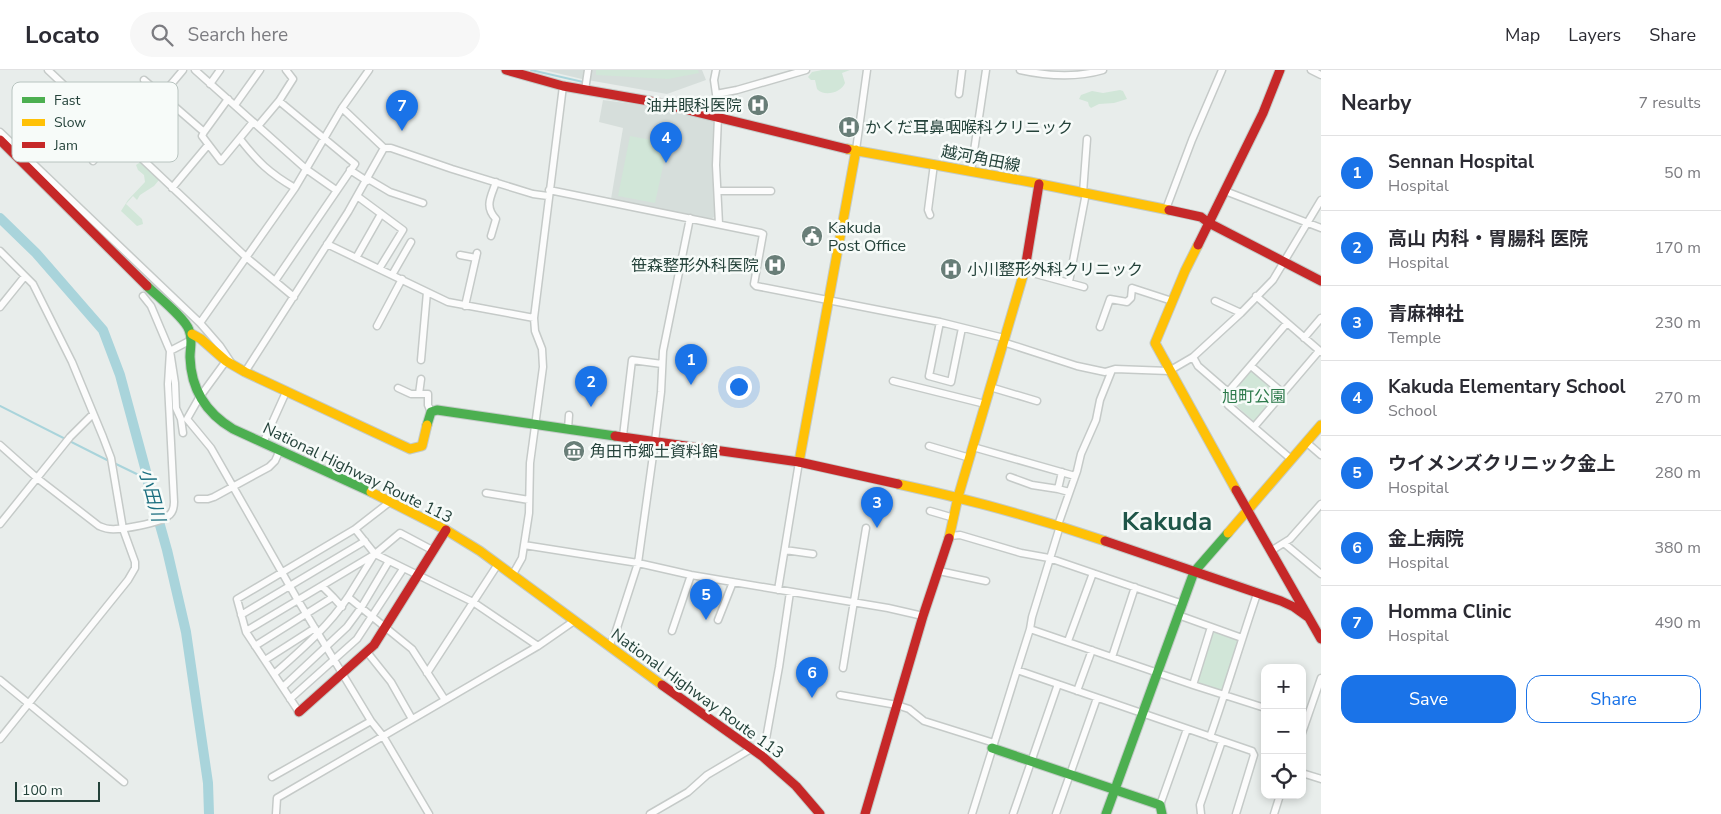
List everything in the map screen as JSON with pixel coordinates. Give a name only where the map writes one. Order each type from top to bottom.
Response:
[{"type":"main road","name":"越河角田線","points":[[506,70],[563,86],[655,102],[850,150],[1039,184],[1201,217],[1209,223],[1321,281]]},
{"type":"main road","points":[[1280,70],[1263,113],[1209,223],[1155,340],[1169,371],[1321,639]]},
{"type":"main road","points":[[0,140],[12,152]]},
{"type":"main road","points":[[799,462],[856,150]]},
{"type":"main road","points":[[23,162],[126,262],[186,324],[191,337],[201,338],[230,363],[244,372],[410,449],[422,446],[428,415],[437,410],[799,462],[958,497],[1059,526],[1281,602],[1294,607],[1308,617]]},
{"type":"main road","points":[[865,814],[923,616],[950,536],[958,497],[1025,271],[1039,184]]},
{"type":"main road","name":"National Highway Route 113","points":[[191,337],[191,374],[199,398],[221,422],[391,501],[446,530],[498,564],[762,756],[796,786],[820,814]]},
{"type":"main road","points":[[1106,814],[1194,572],[1321,425]]},
{"type":"main road","points":[[299,712],[374,645],[386,629],[446,530]]},
{"type":"main road","points":[[993,745],[1031,761],[1115,789],[1161,809]]},
{"type":"street","points":[[48,70],[61,82]]},
{"type":"street","points":[[173,82],[183,70]]},
{"type":"street","points":[[195,70],[306,169],[336,190]]},
{"type":"street","points":[[210,84],[220,70]]},
{"type":"street","points":[[235,105],[260,70]]},
{"type":"street","points":[[228,100],[202,136],[221,161],[279,100],[293,79],[286,70]]},
{"type":"street","points":[[200,322],[295,188],[342,108],[369,70]]},
{"type":"street","points":[[585,90],[588,70]]},
{"type":"street","points":[[716,70],[714,80],[718,117],[716,165],[719,224]]},
{"type":"street","points":[[716,94],[737,90],[806,70]]},
{"type":"street","points":[[856,150],[867,70]]},
{"type":"street","points":[[959,94],[962,70]]},
{"type":"street","points":[[971,172],[986,70]]},
{"type":"street","points":[[1020,70],[1047,75],[1084,74],[1103,70]]},
{"type":"street","points":[[1166,209],[1192,140],[1222,70]]},
{"type":"street","points":[[1311,70],[1321,75]]},
{"type":"street","points":[[513,574],[522,558],[529,500],[530,463],[543,356],[535,331],[534,318],[548,193],[563,86]]},
{"type":"street","points":[[275,281],[355,164],[279,100]]},
{"type":"street","points":[[342,108],[384,148],[391,148],[533,194],[548,193],[761,232],[763,234],[754,284],[756,286],[940,322],[1004,340],[1078,366],[1105,372],[1112,370],[1169,371],[1193,357],[1241,313],[1273,280],[1321,200]]},
{"type":"street","points":[[178,109],[204,132]]},
{"type":"street","points":[[0,132],[12,143]]},
{"type":"street","points":[[240,139],[264,167],[273,175],[295,188]]},
{"type":"street","points":[[1069,282],[1084,193],[1087,139]]},
{"type":"street","points":[[172,188],[208,145]]},
{"type":"street","points":[[244,372],[328,244],[384,148]]},
{"type":"street","points":[[32,162],[200,322],[220,346],[230,363],[199,398],[188,419],[211,448],[298,600],[429,814]]},
{"type":"street","points":[[145,162],[246,257],[294,296]]},
{"type":"street","points":[[930,216],[928,210],[934,164]]},
{"type":"street","points":[[350,170],[390,192],[423,203]]},
{"type":"street","points":[[491,236],[496,219],[490,212],[489,207],[496,182]]},
{"type":"street","points":[[718,192],[771,191]]},
{"type":"street","points":[[1225,191],[1321,228]]},
{"type":"street","points":[[357,196],[402,230],[379,269]]},
{"type":"street","points":[[356,258],[381,214]]},
{"type":"street","points":[[609,646],[615,634],[638,564],[661,392],[662,364],[690,218]]},
{"type":"street","points":[[392,275],[411,242]]},
{"type":"street","points":[[328,244],[448,302],[534,318]]},
{"type":"street","points":[[0,251],[33,284],[72,362],[111,458],[123,529],[135,562],[134,572],[0,739]]},
{"type":"street","points":[[460,255],[476,255],[466,306]]},
{"type":"street","points":[[1025,271],[1084,287]]},
{"type":"street","points":[[0,307],[25,276]]},
{"type":"street","points":[[377,326],[402,280]]},
{"type":"street","points":[[1100,327],[1110,299],[1127,302],[1131,298],[1132,288],[1172,301]]},
{"type":"street","points":[[421,360],[427,292]]},
{"type":"street","points":[[143,296],[151,306],[170,351],[175,383],[176,408],[181,419],[183,433]]},
{"type":"street","points":[[1254,427],[1320,352],[1256,296]]},
{"type":"street","points":[[1215,301],[1241,313]]},
{"type":"street","points":[[1304,338],[1321,318]]},
{"type":"street","points":[[940,322],[929,376],[951,382],[962,328]]},
{"type":"street","points":[[1287,323],[1228,392],[1228,405],[1291,459]]},
{"type":"street","points":[[0,445],[37,478],[99,526],[110,529],[123,529],[162,520],[170,515],[174,508],[167,378],[170,351],[191,337]]},
{"type":"street","points":[[1193,357],[1198,366],[1228,392]]},
{"type":"street","points":[[623,436],[632,360],[662,364]]},
{"type":"street","points":[[1251,366],[1283,393]]},
{"type":"street","points":[[972,814],[1030,629],[1069,492],[1096,420],[1100,400],[1112,370]]},
{"type":"street","points":[[420,394],[421,379]]},
{"type":"street","points":[[893,381],[985,404]]},
{"type":"street","points":[[990,387],[1037,401]]},
{"type":"street","points":[[398,388],[411,394],[428,394],[428,405],[431,412]]},
{"type":"street","points":[[263,443],[286,392]]},
{"type":"street","points":[[0,524],[70,437],[93,414]]},
{"type":"street","points":[[568,428],[570,415]]},
{"type":"street","points":[[1306,442],[1321,455]]},
{"type":"street","points":[[929,446],[970,458]]},
{"type":"street","points":[[973,448],[1075,476]]},
{"type":"street","points":[[198,499],[208,499],[269,467],[280,450]]},
{"type":"street","points":[[778,590],[799,462]]},
{"type":"street","points":[[1058,489],[1062,472]]},
{"type":"street","points":[[1010,477],[1032,485],[1069,492]]},
{"type":"street","points":[[486,493],[529,500]]},
{"type":"street","points":[[299,712],[246,631],[236,599],[355,529],[391,501]]},
{"type":"street","points":[[1271,551],[1285,544],[1321,504]]},
{"type":"street","points":[[930,511],[954,518]]},
{"type":"street","points":[[843,668],[866,528]]},
{"type":"street","points":[[355,529],[375,554],[473,602],[538,646]]},
{"type":"street","points":[[246,631],[375,554],[400,534],[434,552]]},
{"type":"street","points":[[950,536],[960,535],[1021,553],[1049,558],[1183,604]]},
{"type":"street","points":[[241,615],[365,541]]},
{"type":"street","points":[[1285,544],[1321,574]]},
{"type":"street","points":[[524,545],[853,602],[923,616]]},
{"type":"street","points":[[784,550],[813,554]]},
{"type":"street","points":[[274,674],[342,607],[375,554]]},
{"type":"street","points":[[283,687],[347,627],[361,608],[389,561]]},
{"type":"street","points":[[427,673],[498,564]]},
{"type":"street","points":[[290,699],[357,639],[404,569]]},
{"type":"street","points":[[939,571],[986,580]]},
{"type":"street","points":[[1068,641],[1093,573]]},
{"type":"street","points":[[672,630],[691,575]]},
{"type":"street","points":[[718,620],[733,582]]},
{"type":"street","points":[[322,586],[342,607]]},
{"type":"street","points":[[1112,657],[1136,588]]},
{"type":"street","points":[[762,756],[780,667],[790,592]]},
{"type":"street","points":[[1210,736],[1257,594]]},
{"type":"street","points":[[255,646],[333,597]]},
{"type":"street","points":[[348,597],[412,649],[445,700]]},
{"type":"street","points":[[1178,615],[1242,638]]},
{"type":"street","points":[[276,814],[277,798],[538,646],[574,621]]},
{"type":"street","points":[[1192,686],[1211,627]]},
{"type":"street","points":[[1030,629],[1192,686],[1261,707]]},
{"type":"street","points":[[265,660],[317,631]]},
{"type":"street","points":[[1077,691],[1092,650]]},
{"type":"street","points":[[367,652],[391,682],[412,720]]},
{"type":"street","points":[[1017,670],[1252,751],[1254,755],[1236,814]]},
{"type":"street","points":[[1306,717],[1321,678]]},
{"type":"street","points":[[0,680],[124,782]]},
{"type":"street","points":[[1013,814],[1058,684]]},
{"type":"street","points":[[840,695],[909,709],[924,721],[993,745]]},
{"type":"street","points":[[1056,814],[1096,698]]},
{"type":"street","points":[[272,777],[371,721]]},
{"type":"street","points":[[1161,809],[1187,729]]},
{"type":"street","points":[[1201,814],[1200,805],[1222,740]]},
{"type":"street","points":[[650,814],[688,792],[707,775],[751,749]]},
{"type":"street","points":[[1306,774],[1321,779]]},
{"type":"street","points":[[1274,814],[1279,799]]},
{"type":"shaded area","points":[[544,70],[702,70],[706,80],[667,94],[582,79]]},
{"type":"shaded area","points":[[603,100],[709,117],[714,121],[716,216],[711,219],[611,199],[623,128],[599,122]]},
{"type":"green space","points":[[596,70],[698,70],[699,73],[668,79],[596,75]]},
{"type":"green space","points":[[850,70],[842,73],[845,83],[840,89],[832,93],[824,93],[817,89],[815,80],[811,80],[808,77],[812,72]]},
{"type":"green space","points":[[1092,91],[1103,93],[1123,91],[1127,99],[1114,103],[1099,104],[1091,108],[1088,102],[1079,99],[1081,95]]},
{"type":"green space","points":[[630,136],[668,143],[655,203],[618,196]]},
{"type":"green space","points":[[143,162],[159,180],[154,186],[140,195],[137,200],[133,196],[126,204],[142,219],[143,224],[137,226],[121,211],[128,200],[145,182],[144,175],[138,170],[136,165]]},
{"type":"green space","name":"旭町公園","points":[[1252,368],[1280,393],[1255,422],[1238,407],[1232,397],[1237,386]]},
{"type":"green space","points":[[1213,631],[1242,642],[1224,693],[1194,685]]},
{"type":"waterway","points":[[531,70],[583,82]]},
{"type":"waterway","name":"小田川","points":[[0,218],[36,253],[103,330],[120,375],[167,550],[186,632],[208,783],[209,814]]},
{"type":"waterway","points":[[0,406],[109,461]]},
{"type":"waterway","points":[[114,463],[147,479]]},
{"type":"traffic: fast","points":[[147,286],[177,313],[189,330],[193,380],[202,399],[215,416],[233,429],[371,492]]},
{"type":"traffic: fast","points":[[427,425],[431,412],[437,410],[615,436]]},
{"type":"traffic: fast","points":[[1106,814],[1194,572],[1228,533]]},
{"type":"traffic: fast","points":[[992,748],[1160,805],[1162,814]]},
{"type":"traffic: slow","points":[[847,149],[1030,182],[1169,210]]},
{"type":"traffic: slow","points":[[799,462],[856,150]]},
{"type":"traffic: slow","points":[[1198,245],[1155,343],[1236,490]]},
{"type":"traffic: slow","points":[[949,538],[958,497],[1025,269]]},
{"type":"traffic: slow","points":[[192,334],[201,339],[226,361],[245,372],[410,449],[422,446],[427,425]]},
{"type":"traffic: slow","points":[[1228,533],[1321,425]]},
{"type":"traffic: slow","points":[[898,484],[1054,524],[1105,541]]},
{"type":"traffic: slow","points":[[371,492],[446,530],[480,551],[662,685]]},
{"type":"traffic: jam","points":[[506,70],[563,86],[655,102],[847,149]]},
{"type":"traffic: jam","points":[[1198,245],[1263,113],[1280,70]]},
{"type":"traffic: jam","points":[[0,140],[12,152]]},
{"type":"traffic: jam","points":[[22,162],[147,286]]},
{"type":"traffic: jam","points":[[1025,269],[1039,184]]},
{"type":"traffic: jam","points":[[1169,210],[1201,217],[1209,223],[1321,281]]},
{"type":"traffic: jam","points":[[615,436],[799,462],[898,484]]},
{"type":"traffic: jam","points":[[1236,490],[1321,639]]},
{"type":"traffic: jam","points":[[299,712],[374,645],[446,530]]},
{"type":"traffic: jam","points":[[865,814],[923,616],[949,538]]},
{"type":"traffic: jam","points":[[1105,541],[1281,601],[1308,617]]},
{"type":"traffic: jam","points":[[662,685],[762,756],[796,786],[820,814]]},
{"type":"place","name":"油井眼科医院","points":[[758,105]]},
{"type":"place","name":"かくだ耳鼻咽喉科クリニック","points":[[849,127]]},
{"type":"place","name":"Homma Clinic","points":[[402,131]]},
{"type":"place","name":"Kakuda Elementary School","points":[[666,163]]},
{"type":"place","name":"Kakuda Post Office","points":[[812,236]]},
{"type":"place","name":"笹森整形外科医院","points":[[775,265]]},
{"type":"place","name":"小川整形外科クリニック","points":[[951,269]]},
{"type":"place","name":"Sennan Hospital","points":[[691,385]]},
{"type":"place","name":"高山 内科・胃腸科 医院","points":[[591,407]]},
{"type":"place","name":"角田市郷土資料館","points":[[574,451]]},
{"type":"place","name":"青麻神社","points":[[877,528]]},
{"type":"place","name":"ウイメンズクリニック金上","points":[[706,620]]},
{"type":"place","name":"金上病院","points":[[812,698]]},
{"type":"district","name":"Kakuda","points":[[1167,521]]}]
